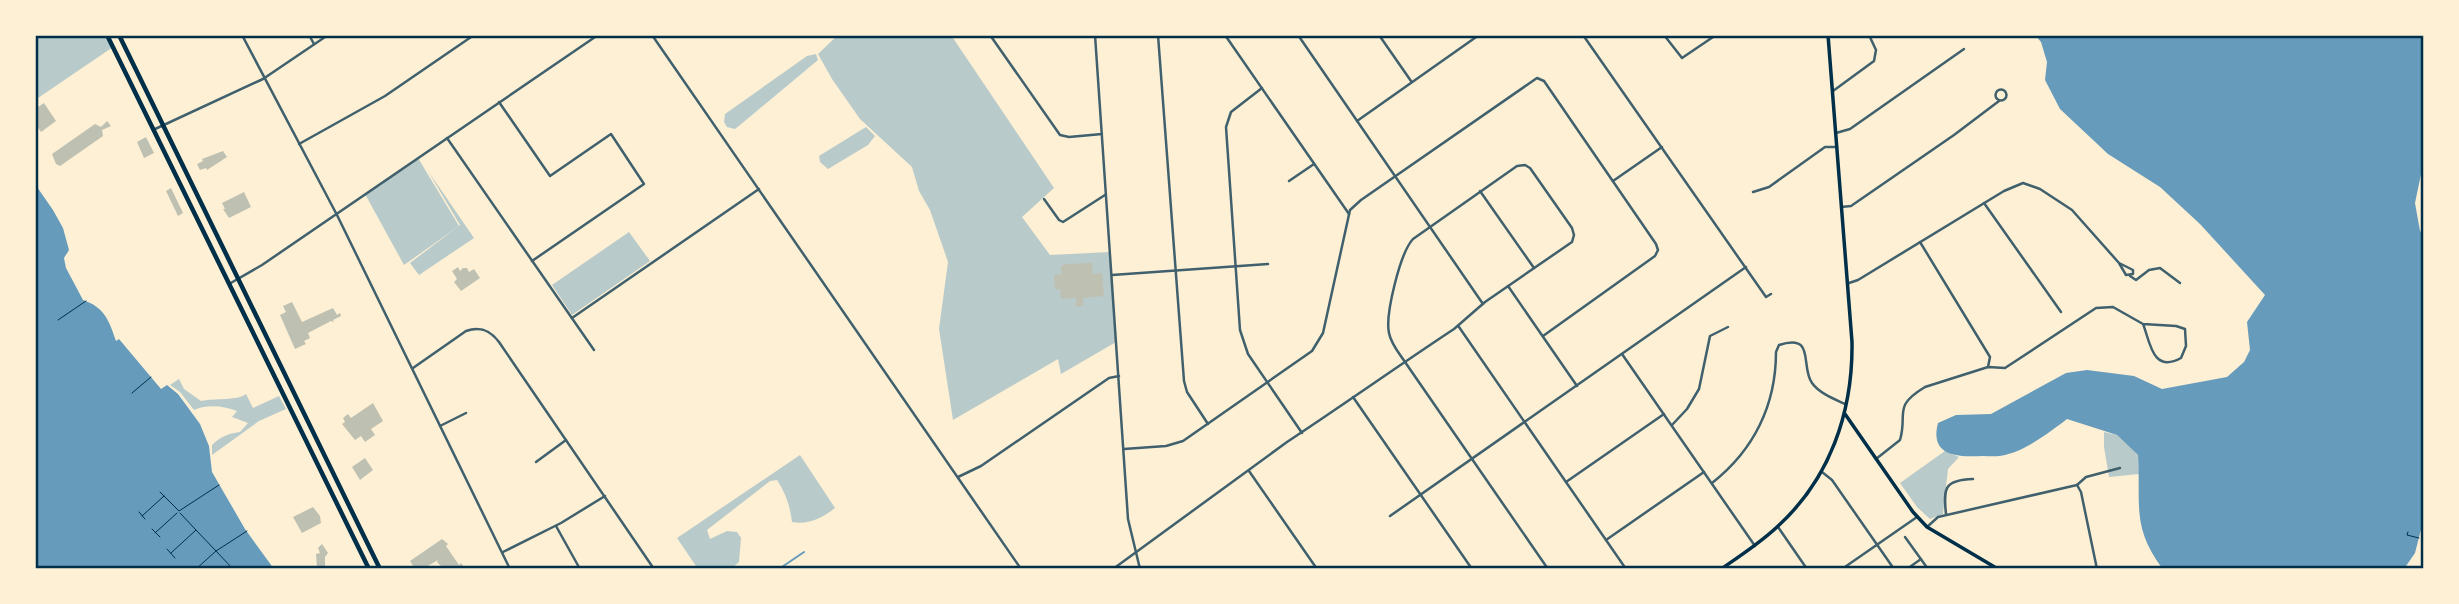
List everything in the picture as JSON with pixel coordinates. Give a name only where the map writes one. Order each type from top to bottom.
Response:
[{"type":"highway","points":[[107,35],[369,569]]},
{"type":"highway","points":[[119,35],[380,569]]},
{"type":"main road","points":[[1721,569],[1778,527],[1802,500],[1822,472],[1847,405],[1852,359],[1828,35]]},
{"type":"main road","points":[[1845,414],[1917,517],[1927,527],[1998,569]]},
{"type":"street","points":[[242,35],[336,214],[509,569]]},
{"type":"street","points":[[309,35],[314,44]]},
{"type":"street","points":[[153,130],[263,79],[328,35]]},
{"type":"street","points":[[298,144],[385,96],[474,35]]},
{"type":"street","points":[[229,284],[598,35]]},
{"type":"street","points":[[652,35],[1021,569]]},
{"type":"street","points":[[990,35],[1060,135],[1102,134]]},
{"type":"street","points":[[1095,35],[1128,519],[1140,569]]},
{"type":"street","points":[[1158,35],[1184,381],[1187,392],[1208,424]]},
{"type":"street","points":[[1225,35],[1349,214]]},
{"type":"street","points":[[1298,35],[1483,304]]},
{"type":"street","points":[[1379,35],[1412,82]]},
{"type":"street","points":[[1357,121],[1479,35]]},
{"type":"street","points":[[1583,35],[1766,297],[1771,293]]},
{"type":"street","points":[[1664,35],[1680,57],[1716,35]]},
{"type":"street","points":[[1833,91],[1874,61],[1876,50],[1869,35]]},
{"type":"street","points":[[1836,133],[1850,129],[1964,49]]},
{"type":"street","points":[[1124,449],[1169,445],[1182,441],[1312,351],[1321,338],[1349,214],[1361,200],[1536,78],[1544,82],[1613,181],[1656,244],[1657,254],[1543,336]]},
{"type":"street","points":[[1262,89],[1231,112],[1226,127],[1241,336],[1248,354],[1302,433]]},
{"type":"street","points":[[1841,207],[1851,206],[1954,135],[1999,100]]},
{"type":"street","points":[[499,102],[550,176],[611,134],[645,184],[532,261]]},
{"type":"street","points":[[447,138],[594,351]]},
{"type":"street","points":[[1613,181],[1662,147]]},
{"type":"street","points":[[1753,192],[1769,187],[1825,147],[1837,147]]},
{"type":"street","points":[[1289,181],[1314,164]]},
{"type":"street","points":[[1113,569],[1249,470],[1353,397],[1405,362],[1459,326],[1483,304],[1574,239],[1574,231],[1531,168],[1525,165],[1517,166],[1413,239],[1405,249],[1388,317],[1390,336],[1405,362],[1548,569]]},
{"type":"street","points":[[1847,284],[2022,183],[2032,184],[2077,214],[2136,280],[2150,270],[2160,268],[2180,283]]},
{"type":"street","points":[[572,318],[759,189]]},
{"type":"street","points":[[1480,191],[1534,268]]},
{"type":"street","points":[[1044,199],[1063,222],[1106,194]]},
{"type":"street","points":[[1984,203],[2061,312]]},
{"type":"street","points":[[1920,242],[1990,357],[1988,367]]},
{"type":"street","points":[[2119,263],[2133,270],[2130,276]]},
{"type":"street","points":[[1112,275],[1268,264]]},
{"type":"street","points":[[1390,516],[1746,267]]},
{"type":"street","points":[[1508,286],[1577,386]]},
{"type":"street","points":[[1876,459],[1900,440],[1902,411],[1916,393],[1925,387],[1988,367],[2005,368],[2096,308],[2112,307],[2143,324],[2185,329],[2186,346],[2181,358],[2170,362],[2154,356],[2143,324]]},
{"type":"street","points":[[1459,326],[1626,569]]},
{"type":"street","points":[[1672,425],[1687,410],[1699,390],[1710,336],[1728,327]]},
{"type":"street","points":[[412,369],[466,331],[485,329],[499,342],[654,569]]},
{"type":"street","points":[[1712,484],[1744,452],[1758,431],[1771,398],[1776,352],[1781,344],[1793,342],[1802,346],[1808,377],[1812,383],[1847,405]]},
{"type":"street","points":[[1622,354],[1755,545]]},
{"type":"street","points":[[958,477],[981,466],[1109,378],[1119,376]]},
{"type":"street","points":[[1353,397],[1472,569]]},
{"type":"street","points":[[440,426],[466,413]]},
{"type":"street","points":[[1566,482],[1664,414]]},
{"type":"street","points":[[536,462],[566,440]]},
{"type":"street","points":[[1927,527],[1938,517],[2077,485],[2086,477],[2120,468]]},
{"type":"street","points":[[1249,470],[1317,569]]},
{"type":"street","points":[[1606,540],[1704,472]]},
{"type":"street","points":[[1822,472],[1832,480],[1894,569]]},
{"type":"street","points":[[1946,515],[1945,497],[1951,482],[1973,480]]},
{"type":"street","points":[[2077,485],[2081,492],[2097,569]]},
{"type":"street","points":[[502,552],[556,526],[604,496]]},
{"type":"street","points":[[1842,569],[1917,517]]},
{"type":"street","points":[[556,526],[580,569]]},
{"type":"street","points":[[1778,527],[1807,569]]},
{"type":"street","points":[[1905,537],[1928,569]]},
{"type":"street","points":[[1907,569],[1921,559]]},
{"type":"path","points":[[58,320],[86,301]]},
{"type":"path","points":[[132,393],[151,377]]},
{"type":"path","points":[[130,390],[135,396]]},
{"type":"path","points":[[155,533],[179,511],[219,485]]},
{"type":"path","points":[[160,492],[233,569]]},
{"type":"path","points":[[142,516],[164,495]]},
{"type":"path","points":[[139,512],[145,519]]},
{"type":"path","points":[[152,529],[160,537]]},
{"type":"path","points":[[171,554],[196,530]]},
{"type":"path","points":[[196,569],[216,551],[247,531]]},
{"type":"path","points":[[2406,540],[2408,532]]},
{"type":"path","points":[[2407,536],[2419,538]]},
{"type":"path","points":[[167,549],[175,558]]},
{"type":"shaded area","points":[[35,35],[107,35],[113,47],[35,100]]},
{"type":"shaded area","points":[[838,35],[951,35],[1054,188],[1022,217],[1050,255],[1110,252],[1116,342],[1061,374],[1058,359],[953,420],[939,329],[948,262],[912,167],[860,119],[818,54]]},
{"type":"shaded area","points":[[816,54],[818,60],[740,125],[735,129],[727,127],[724,122],[725,114],[807,56]]},
{"type":"shaded area","points":[[866,127],[875,136],[868,145],[828,169],[820,162],[819,156]]},
{"type":"shaded area","points":[[418,158],[459,226],[404,265],[365,194]]},
{"type":"shaded area","points":[[428,171],[474,238],[419,275],[410,263],[460,225]]},
{"type":"shaded area","points":[[629,232],[650,261],[572,315],[552,285]]},
{"type":"shaded area","points":[[179,379],[184,389],[201,401],[237,398],[246,394],[253,408],[279,396],[286,409],[259,421],[212,455],[212,445],[215,442],[240,432],[248,423],[232,417],[237,411],[226,408],[210,406],[194,410],[180,392],[170,385]]},
{"type":"shaded area","points":[[2104,432],[2117,435],[2138,455],[2139,474],[2109,477]]},
{"type":"shaded area","points":[[1945,451],[1959,457],[1948,469],[1943,514],[1930,519],[1917,507],[1900,483]]},
{"type":"shaded area","points":[[800,455],[835,508],[815,520],[792,522],[783,490],[777,480],[770,481],[707,530],[710,539],[727,531],[737,532],[741,538],[739,562],[731,569],[698,569],[677,538]]},
{"type":"water","points":[[2035,35],[2424,35],[2424,160],[2415,203],[2420,231],[2424,234],[2424,518],[2415,553],[2404,569],[2163,569],[2146,540],[2142,527],[2138,455],[2117,435],[2067,419],[2029,445],[2005,455],[1965,456],[1942,449],[1936,434],[1938,423],[1956,415],[1991,414],[2066,373],[2087,370],[2134,376],[2162,389],[2227,377],[2244,362],[2250,350],[2247,322],[2265,295],[2200,224],[2160,187],[2108,154],[2060,109],[2045,80],[2047,62],[2041,42]]},
{"type":"water","points":[[35,159],[37,187],[63,228],[69,250],[64,258],[66,268],[83,300],[101,311],[116,341],[119,339],[161,389],[167,385],[178,394],[200,424],[209,446],[212,472],[245,529],[274,569],[35,569]]},
{"type":"building","points":[[44,103],[56,121],[41,132],[35,123],[35,109]]},
{"type":"building","points":[[107,121],[111,126],[102,130],[103,136],[60,166],[56,164],[52,154],[95,124],[101,127]]},
{"type":"building","points":[[146,137],[154,153],[144,158],[137,142]]},
{"type":"building","points":[[223,151],[227,157],[207,170],[200,170],[197,164],[203,161],[202,159]]},
{"type":"building","points":[[171,188],[183,213],[178,216],[166,191]]},
{"type":"building","points":[[244,192],[251,207],[229,218],[222,203]]},
{"type":"building","points":[[1092,263],[1093,274],[1102,273],[1104,296],[1083,298],[1083,306],[1076,307],[1076,298],[1061,299],[1060,289],[1055,289],[1054,275],[1062,274],[1061,266]]},
{"type":"building","points":[[458,267],[460,271],[463,268],[467,268],[469,272],[474,269],[480,278],[461,291],[454,282],[457,279],[452,271]]},
{"type":"building","points":[[292,302],[302,322],[333,308],[337,315],[340,313],[341,316],[333,320],[334,322],[308,333],[310,338],[304,341],[306,344],[295,349],[280,315],[286,312],[283,306]]},
{"type":"building","points":[[373,403],[383,421],[371,429],[375,435],[365,442],[361,436],[355,440],[342,424],[345,422],[343,418],[348,414],[351,418]]},
{"type":"building","points":[[365,458],[373,470],[360,480],[352,467]]},
{"type":"building","points":[[313,507],[320,516],[321,523],[302,533],[293,517]]},
{"type":"building","points":[[442,539],[448,544],[446,546],[459,565],[461,563],[463,566],[462,569],[444,569],[438,560],[426,567],[427,569],[415,569],[410,561]]},
{"type":"building","points":[[322,544],[328,553],[325,557],[325,569],[317,569],[316,554],[320,553],[318,548]]},
{"type":"waterway","points":[[779,569],[804,552]]}]
